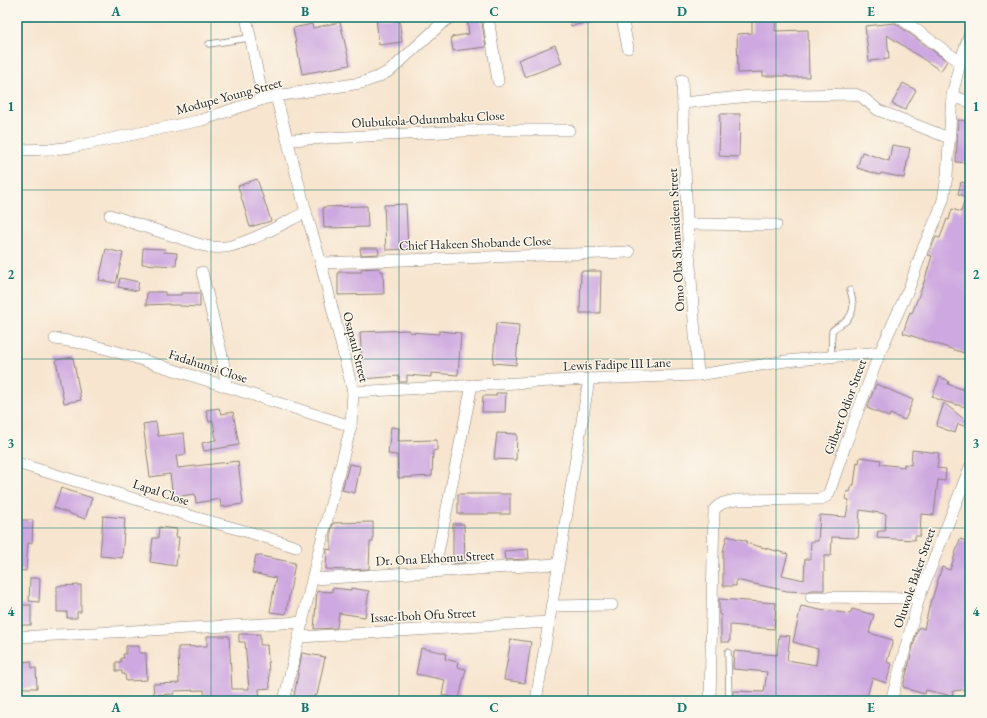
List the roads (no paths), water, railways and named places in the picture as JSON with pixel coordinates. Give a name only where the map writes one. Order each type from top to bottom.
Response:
[{"type":"street","points":[[246,17],[249,38],[263,99]]},
{"type":"street","name":"Modupe Young Street","points":[[17,150],[72,147],[202,120],[276,96],[361,83],[378,77],[391,70],[424,38],[451,17]]},
{"type":"street","points":[[488,17],[498,81]]},
{"type":"street","points":[[622,17],[628,48]]},
{"type":"street","points":[[899,17],[960,62]]},
{"type":"street","name":"Gilbert Odior Street","points":[[710,701],[714,510],[720,504],[736,500],[821,499],[827,496],[831,489],[845,446],[880,352],[909,288],[923,248],[943,200],[947,176],[952,96],[960,62],[970,33]]},
{"type":"street","name":"Omo Oba Shamsideen Street","points":[[682,80],[688,224],[698,375]]},
{"type":"street","points":[[683,103],[750,96],[856,94],[878,110],[949,138]]},
{"type":"street","name":"Osapaul Street","points":[[276,96],[306,212],[321,263],[353,392],[351,426],[284,701]]},
{"type":"street","points":[[952,96],[970,102]]},
{"type":"street","name":"Olubukola-Odunmbaku Close","points":[[288,140],[484,130],[569,130]]},
{"type":"street","points":[[110,215],[195,244],[210,247],[222,247],[230,246],[254,237],[306,212]]},
{"type":"street","points":[[688,224],[776,225]]},
{"type":"street","name":"Chief Hakeen Shobande Close","points":[[321,263],[629,252]]},
{"type":"street","points":[[202,272],[224,360],[226,386]]},
{"type":"street","name":"Fadahunsi Close","points":[[55,340],[82,343],[111,350],[351,426]]},
{"type":"street","name":"Lewis Fadipe III Lane","points":[[353,392],[589,379],[698,375],[786,361],[880,352]]},
{"type":"street","points":[[536,701],[589,379]]},
{"type":"street","points":[[434,572],[472,385]]},
{"type":"street","name":"Lapal Close","points":[[17,463],[296,547]]},
{"type":"street","name":"Oluwole Baker Street","points":[[891,701],[919,598],[970,467]]},
{"type":"street","name":"Dr. Ona Ekhomu Street","points":[[313,579],[558,564]]},
{"type":"street","points":[[811,597],[919,598]]},
{"type":"street","points":[[551,606],[612,605]]},
{"type":"street","points":[[17,637],[303,622]]},
{"type":"street","name":"Issac-Iboh Ofu Street","points":[[300,637],[549,622]]},
{"type":"lane","points":[[209,44],[249,38]]},
{"type":"lane","points":[[831,357],[832,332],[848,319],[854,306],[850,290]]},
{"type":"lane","points":[[728,652],[729,701]]}]
